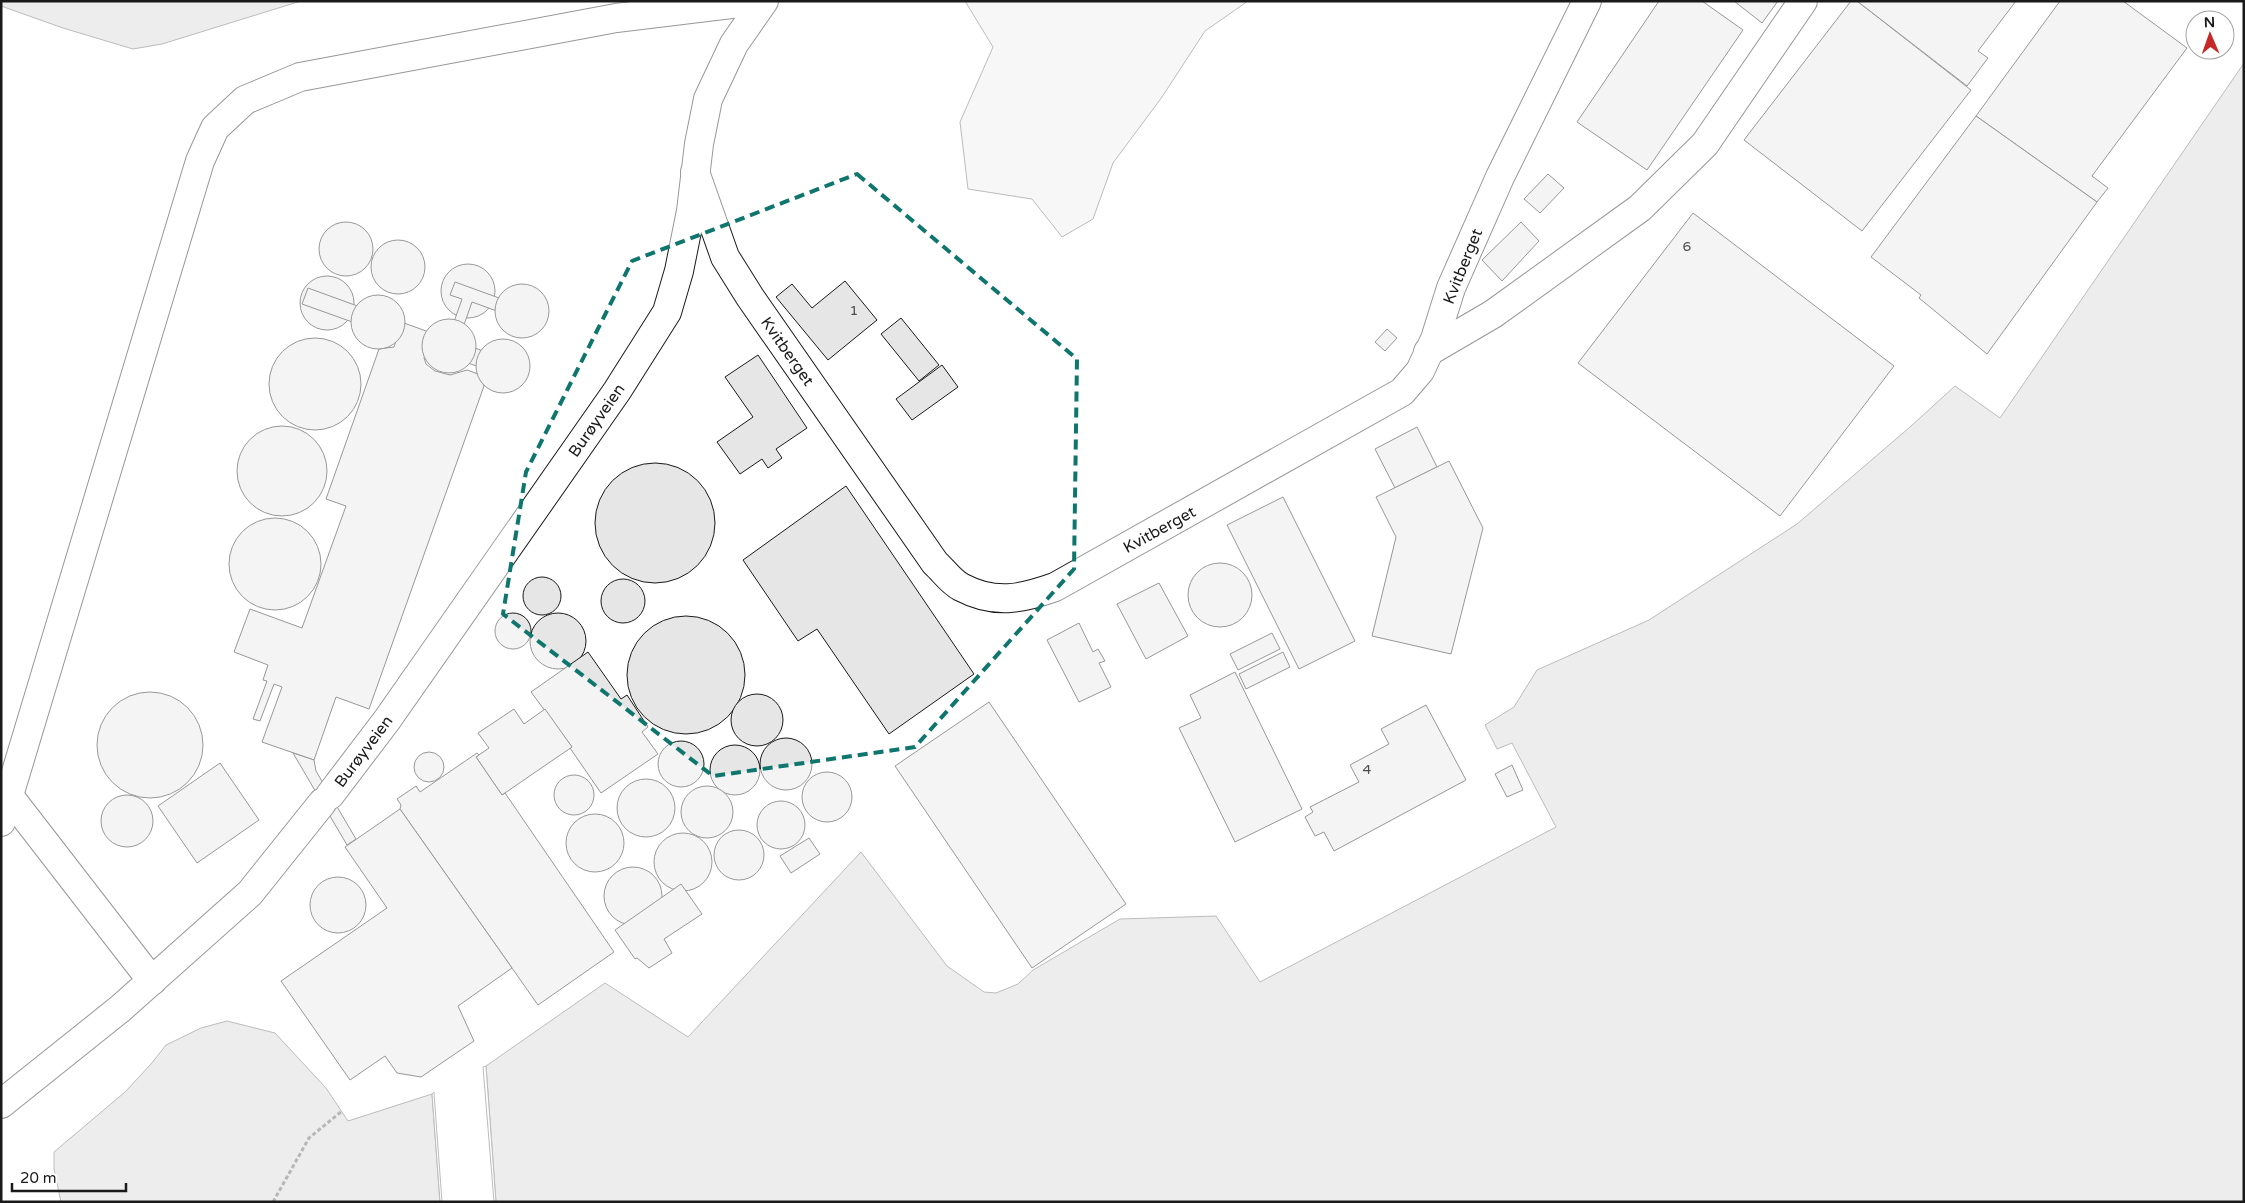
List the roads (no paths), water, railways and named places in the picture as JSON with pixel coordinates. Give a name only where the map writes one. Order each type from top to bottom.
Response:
[{"type":"street","points":[[1,822],[200,161],[215,128],[245,100],[300,77],[616,18],[756,1]]},
{"type":"street","name":"Burøyveien","points":[[1,1104],[152,981],[250,893],[387,720],[617,391],[667,312],[680,271],[691,211],[699,144],[708,99],[734,44],[764,1]]},
{"type":"street","name":"Kvitberget","points":[[695,172],[725,257],[750,298],[935,563],[959,586],[989,597],[1023,598],[1055,588],[1402,392],[1420,371],[1451,288],[1500,177],[1587,1]]},
{"type":"street","points":[[1428,352],[1493,314],[1640,208],[1705,144],[1803,1]]},
{"type":"street","points":[[9,796],[152,981]]}]
